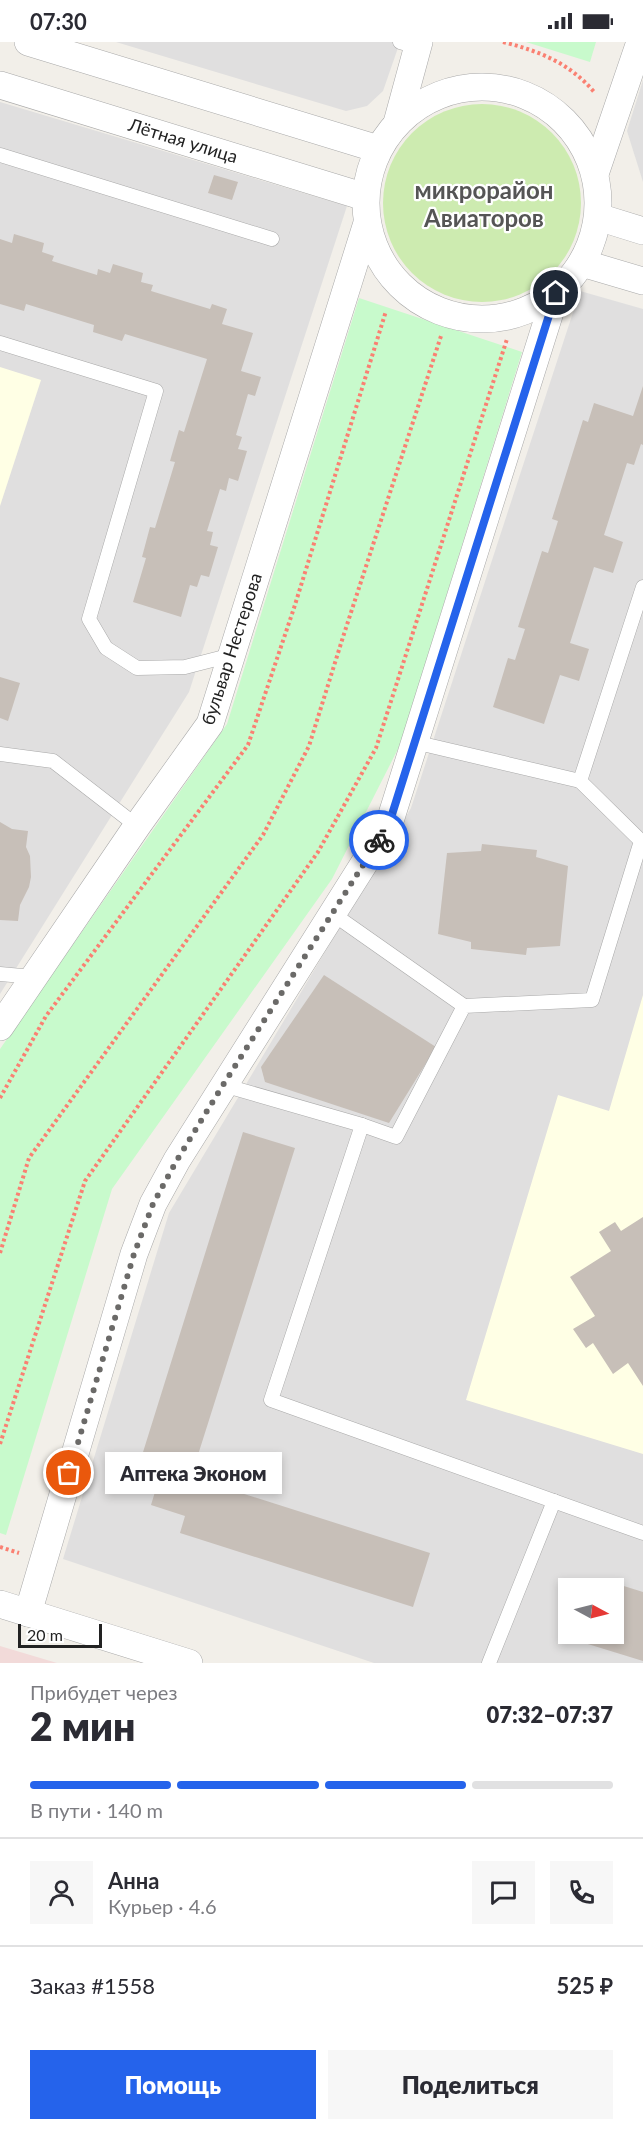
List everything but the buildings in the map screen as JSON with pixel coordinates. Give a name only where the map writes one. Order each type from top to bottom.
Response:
[{"type":"street","points":[[28,42],[378,149]]},
{"type":"street","points":[[595,174],[640,42]]},
{"type":"street","points":[[397,123],[412,44]]},
{"type":"street","name":"Лётная улица","points":[[0,84],[366,210]]},
{"type":"street","points":[[366,210],[378,256],[398,284],[426,306],[458,318],[493,319],[526,311],[556,293],[582,263],[592,241],[598,217],[595,174],[581,141],[558,114],[527,95],[493,86],[458,88],[424,101],[397,123]]},
{"type":"street","name":"бульвар Нестерова","points":[[0,1027],[137,825],[210,724],[366,210],[369,172],[378,149],[397,123]]},
{"type":"street","points":[[598,217],[643,231]]},
{"type":"street","points":[[582,263],[643,281]]},
{"type":"street","points":[[28,1613],[134,1254],[153,1204],[223,1085],[389,824],[556,293]]},
{"type":"street","points":[[0,1604],[189,1663]]},
{"type":"lane","points":[[0,155],[272,239]]},
{"type":"lane","points":[[0,343],[156,391],[89,619],[106,648],[137,668],[184,667],[232,655]]},
{"type":"lane","points":[[580,781],[643,587]]},
{"type":"lane","points":[[333,914],[464,1006],[592,1000],[641,841],[580,781],[414,742]]},
{"type":"lane","points":[[0,754],[53,761],[137,825]]},
{"type":"lane","points":[[0,974],[33,977]]},
{"type":"lane","points":[[223,1085],[396,1137],[464,1006]]},
{"type":"lane","points":[[362,1125],[271,1400],[643,1533]]},
{"type":"lane","points":[[489,1663],[554,1501]]},
{"type":"path","points":[[503,42],[529,48],[556,59],[584,80],[614,117]]},
{"type":"path","points":[[0,1253],[29,1158],[263,835],[309,746],[441,336]]},
{"type":"path","points":[[0,1444],[85,1181],[318,852],[376,748],[507,339]]},
{"type":"shaded area","points":[[116,42],[400,42],[383,91],[367,106],[346,111]]},
{"type":"shaded area","points":[[643,80],[643,182],[627,131]]},
{"type":"shaded area","points":[[0,102],[347,206],[189,692],[0,994]]},
{"type":"shaded area","points":[[580,291],[643,309],[643,1663],[374,1663],[63,1559],[169,1213],[411,808]]},
{"type":"shaded area","points":[[0,367],[41,380],[0,506]]},
{"type":"shaded area","points":[[643,995],[643,1454],[466,1400],[558,1095],[609,1111]]},
{"type":"shaded area","points":[[0,1646],[57,1663],[0,1663]]},
{"type":"green space","points":[[526,42],[596,42],[590,62]]},
{"type":"green space","points":[[482,104],[511,108],[529,116],[552,133],[569,156],[577,174],[581,203],[577,232],[569,250],[552,273],[529,290],[511,298],[482,302],[453,298],[435,290],[412,273],[395,250],[387,232],[383,203],[387,174],[395,156],[412,133],[435,116],[453,108]]},
{"type":"green space","points":[[359,298],[522,352],[400,745],[332,879],[112,1189],[6,1535],[0,1533],[0,1049],[227,724]]},
{"type":"way so far","points":[[69,1473],[134,1254],[153,1204],[223,1085],[379,840]]},
{"type":"place","name":"Аптека Эконом","points":[[69,1473]]},
{"type":"district","name":"микрорайон Авиаторов","points":[[484,205]]},
{"type":"route","points":[[379,840],[389,824],[556,293]]}]
